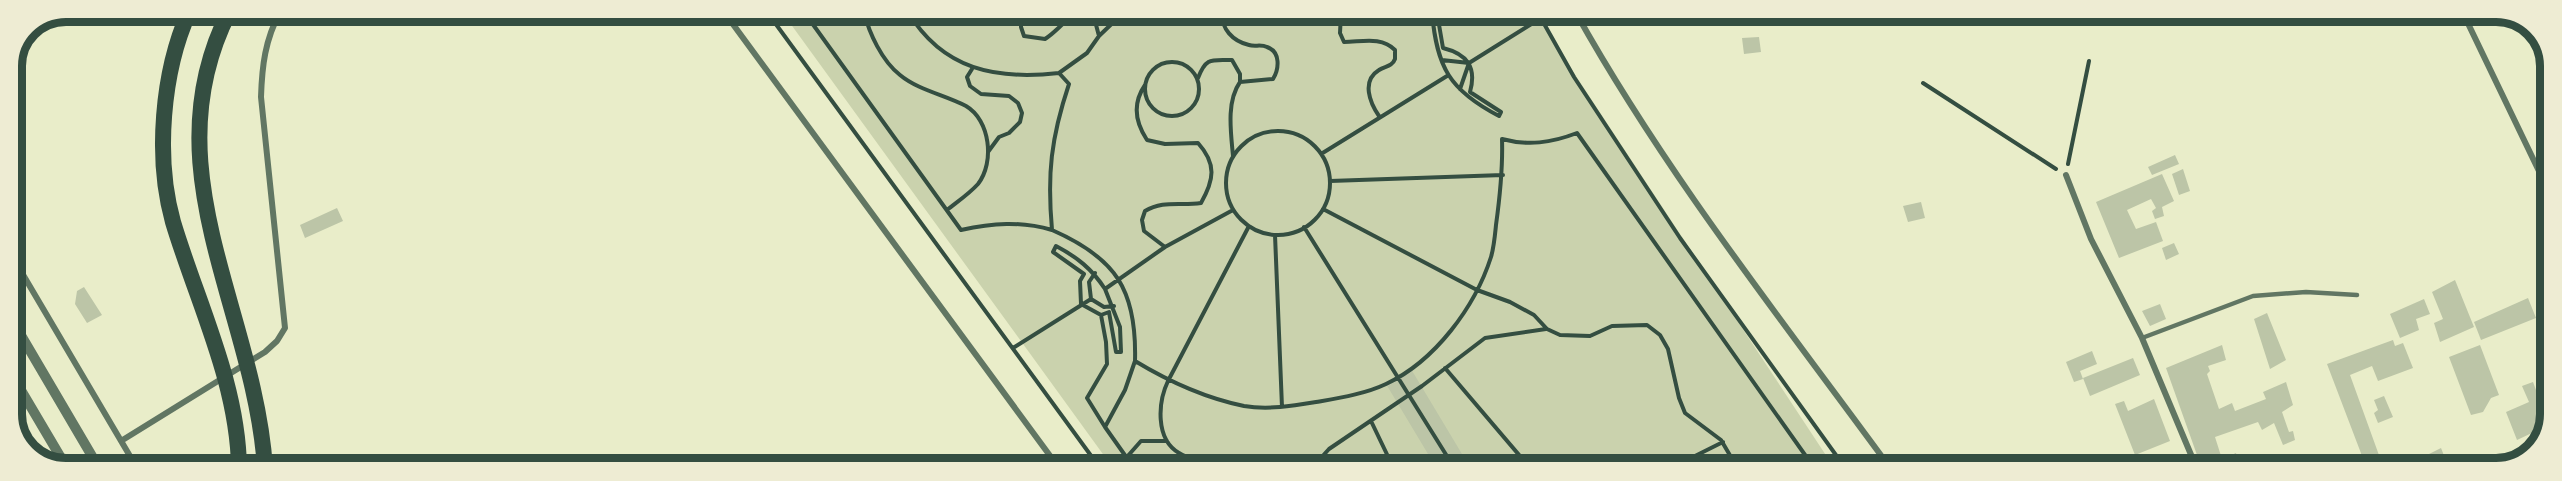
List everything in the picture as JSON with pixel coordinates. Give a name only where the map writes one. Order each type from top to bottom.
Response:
[{"type":"highway","points":[[185,22],[167,81],[164,154],[167,187],[172,220],[224,377],[234,420],[238,458]]},
{"type":"highway","points":[[225,22],[215,44],[201,103],[198,137],[199,173],[205,210],[258,407],[264,458]]},
{"type":"street","points":[[121,441],[265,352],[278,341],[285,328],[261,97],[263,58],[270,29],[274,22]]},
{"type":"street","points":[[732,22],[1052,458]]},
{"type":"street","points":[[1581,23],[1617,85],[1678,177],[1883,458]]},
{"type":"street","points":[[2468,23],[2539,171]]},
{"type":"street","points":[[2066,175],[2091,239],[2142,338],[2192,458]]},
{"type":"street","points":[[23,274],[131,458]]},
{"type":"street","points":[[23,338],[93,458]]},
{"type":"street","points":[[23,393],[61,458]]},
{"type":"lane","points":[[2532,42],[2538,56]]},
{"type":"lane","points":[[2142,338],[2253,296],[2306,292],[2356,295]]},
{"type":"path","points":[[775,22],[1093,458]]},
{"type":"path","points":[[811,22],[961,230],[984,225],[1012,223],[1052,230],[1081,243],[1094,252],[1119,280],[1129,302],[1135,336],[1135,361],[1125,390],[1105,426]]},
{"type":"path","points":[[867,22],[878,46],[898,74],[968,108],[982,122],[988,141],[988,152],[980,182],[947,210]]},
{"type":"path","points":[[914,22],[920,32],[944,53],[972,69],[1034,76],[1059,73],[1087,53],[1099,36],[1113,22]]},
{"type":"path","points":[[1021,22],[1024,36],[1045,39],[1056,28],[1066,22]]},
{"type":"path","points":[[1095,22],[1099,36]]},
{"type":"path","points":[[1222,22],[1227,32],[1244,44],[1264,45],[1272,49],[1276,55],[1277,71],[1273,79],[1240,82]]},
{"type":"path","points":[[1340,23],[1340,33],[1344,42],[1375,40],[1388,42],[1395,50],[1395,59],[1389,67],[1379,69],[1372,77],[1369,87],[1370,101],[1379,116]]},
{"type":"path","points":[[1433,23],[1436,46],[1447,76],[1482,108],[1499,116],[1501,112],[1470,92],[1473,80],[1469,63],[1457,52],[1443,48],[1439,23]]},
{"type":"path","points":[[1442,60],[1469,63],[1534,23]]},
{"type":"path","points":[[1544,23],[1574,77],[1680,238],[1838,458]]},
{"type":"path","points":[[1145,85],[1145,94],[1154,110],[1162,115],[1180,116],[1188,112],[1199,97],[1198,78],[1203,65],[1210,60],[1232,60],[1240,74],[1240,82],[1234,92],[1231,126],[1233,156],[1226,183],[1233,210],[1249,226],[1275,235],[1291,233],[1304,227],[1323,209],[1330,181],[1321,154],[1309,141],[1293,133],[1276,131],[1259,134],[1244,143],[1233,156]]},
{"type":"path","points":[[1923,82],[2066,175],[2089,61]]},
{"type":"path","points":[[1165,247],[1144,231],[1142,220],[1145,211],[1156,204],[1186,206],[1201,203],[1211,185],[1210,159],[1198,143],[1165,144],[1147,140],[1139,128],[1136,116],[1138,95],[1153,69],[1169,62],[1186,65],[1198,78]]},
{"type":"path","points":[[1460,89],[1469,63]]},
{"type":"path","points":[[972,69],[968,77],[970,86],[981,94],[1008,96],[1018,103],[1022,113],[1020,122],[1008,133],[999,137],[988,152]]},
{"type":"path","points":[[1052,230],[1049,167],[1056,121],[1070,84],[1059,73]]},
{"type":"path","points":[[1321,154],[1447,76]]},
{"type":"path","points":[[1135,361],[1168,381],[1244,406],[1282,407],[1347,397],[1386,384],[1441,341],[1459,320],[1477,290],[1491,256],[1503,175],[1502,139],[1519,144],[1537,143],[1577,133],[1807,458]]},
{"type":"path","points":[[1330,181],[1503,175]]},
{"type":"path","points":[[1323,209],[1477,290],[1510,302],[1534,315],[1547,329],[1560,335],[1590,336],[1612,326],[1647,325],[1660,334],[1668,349],[1679,398],[1685,413],[1694,422],[1709,429],[1723,442],[1732,458]]},
{"type":"path","points":[[1106,289],[1165,247],[1233,210]]},
{"type":"path","points":[[1194,458],[1177,452],[1167,441],[1163,430],[1160,404],[1168,381],[1249,226]]},
{"type":"path","points":[[1304,227],[1448,458]]},
{"type":"path","points":[[1275,235],[1282,407]]},
{"type":"path","points":[[1056,246],[1076,257],[1095,273],[1106,289],[1120,327],[1121,352],[1116,352],[1110,312],[1101,315],[1081,304],[1080,281],[1084,274],[1053,252],[1056,246]]},
{"type":"path","points":[[1095,273],[1089,282],[1091,299],[1104,307],[1113,306]]},
{"type":"path","points":[[1013,348],[1091,299]]},
{"type":"path","points":[[1101,315],[1107,364],[1087,398],[1126,458],[1141,441],[1167,441]]},
{"type":"path","points":[[1320,458],[1329,449],[1410,395],[1485,338],[1547,329]]},
{"type":"path","points":[[1445,368],[1522,458]]},
{"type":"path","points":[[1371,421],[1389,458]]},
{"type":"path","points":[[1691,458],[1723,442]]},
{"type":"green space","points":[[789,22],[1544,23],[1566,61],[1828,458],[1106,458]]},
{"type":"building","points":[[1759,37],[1761,52],[1744,54],[1742,38]]},
{"type":"building","points":[[2175,155],[2179,164],[2152,175],[2148,167]]},
{"type":"building","points":[[2183,169],[2190,191],[2179,195],[2172,174]]},
{"type":"building","points":[[2162,174],[2174,201],[2162,207],[2164,216],[2155,219],[2152,211],[2156,208],[2151,199],[2127,210],[2136,229],[2156,222],[2163,241],[2119,258],[2096,202]]},
{"type":"building","points":[[1921,202],[1925,218],[1908,222],[1903,206]]},
{"type":"building","points":[[337,208],[343,221],[305,238],[300,225]]},
{"type":"building","points":[[2174,243],[2179,254],[2166,260],[2162,248]]},
{"type":"building","points":[[2455,280],[2474,327],[2440,342],[2434,323],[2443,319],[2432,292]]},
{"type":"building","points":[[84,287],[102,315],[87,323],[75,304],[77,291]]},
{"type":"building","points":[[2528,298],[2536,318],[2481,340],[2474,322]]},
{"type":"building","points":[[2424,299],[2430,314],[2416,319],[2419,330],[2400,338],[2390,314]]},
{"type":"building","points":[[2160,304],[2166,319],[2150,326],[2142,311]]},
{"type":"building","points":[[2267,313],[2286,360],[2270,369],[2254,319]]},
{"type":"building","points":[[2393,340],[2395,346],[2403,343],[2413,368],[2378,381],[2372,366],[2350,375],[2380,458],[2363,458],[2327,364]]},
{"type":"building","points":[[2222,345],[2226,360],[2208,366],[2210,371],[2207,374],[2219,409],[2232,403],[2235,411],[2266,399],[2263,392],[2286,382],[2293,405],[2282,412],[2289,432],[2293,431],[2295,440],[2283,445],[2274,423],[2262,430],[2258,422],[2215,437],[2222,458],[2198,458],[2166,368]]},
{"type":"building","points":[[2480,345],[2499,395],[2491,398],[2483,412],[2471,415],[2449,357]]},
{"type":"building","points":[[2092,351],[2097,364],[2080,371],[2083,379],[2074,382],[2066,362]]},
{"type":"building","points":[[2133,358],[2140,375],[2090,396],[2083,378]]},
{"type":"building","points":[[1411,369],[1464,458],[1430,458],[1386,384]]},
{"type":"building","points":[[2533,382],[2539,398],[2539,421],[2536,431],[2517,440],[2506,412],[2529,402],[2522,386]]},
{"type":"building","points":[[2384,396],[2393,417],[2378,423],[2374,413],[2378,410],[2374,400]]},
{"type":"building","points":[[2154,399],[2170,441],[2135,455],[2115,404],[2124,401],[2128,411]]},
{"type":"building","points":[[2441,448],[2445,458],[2423,458]]},
{"type":"building","points":[[2236,453],[2237,458],[2224,458]]}]
